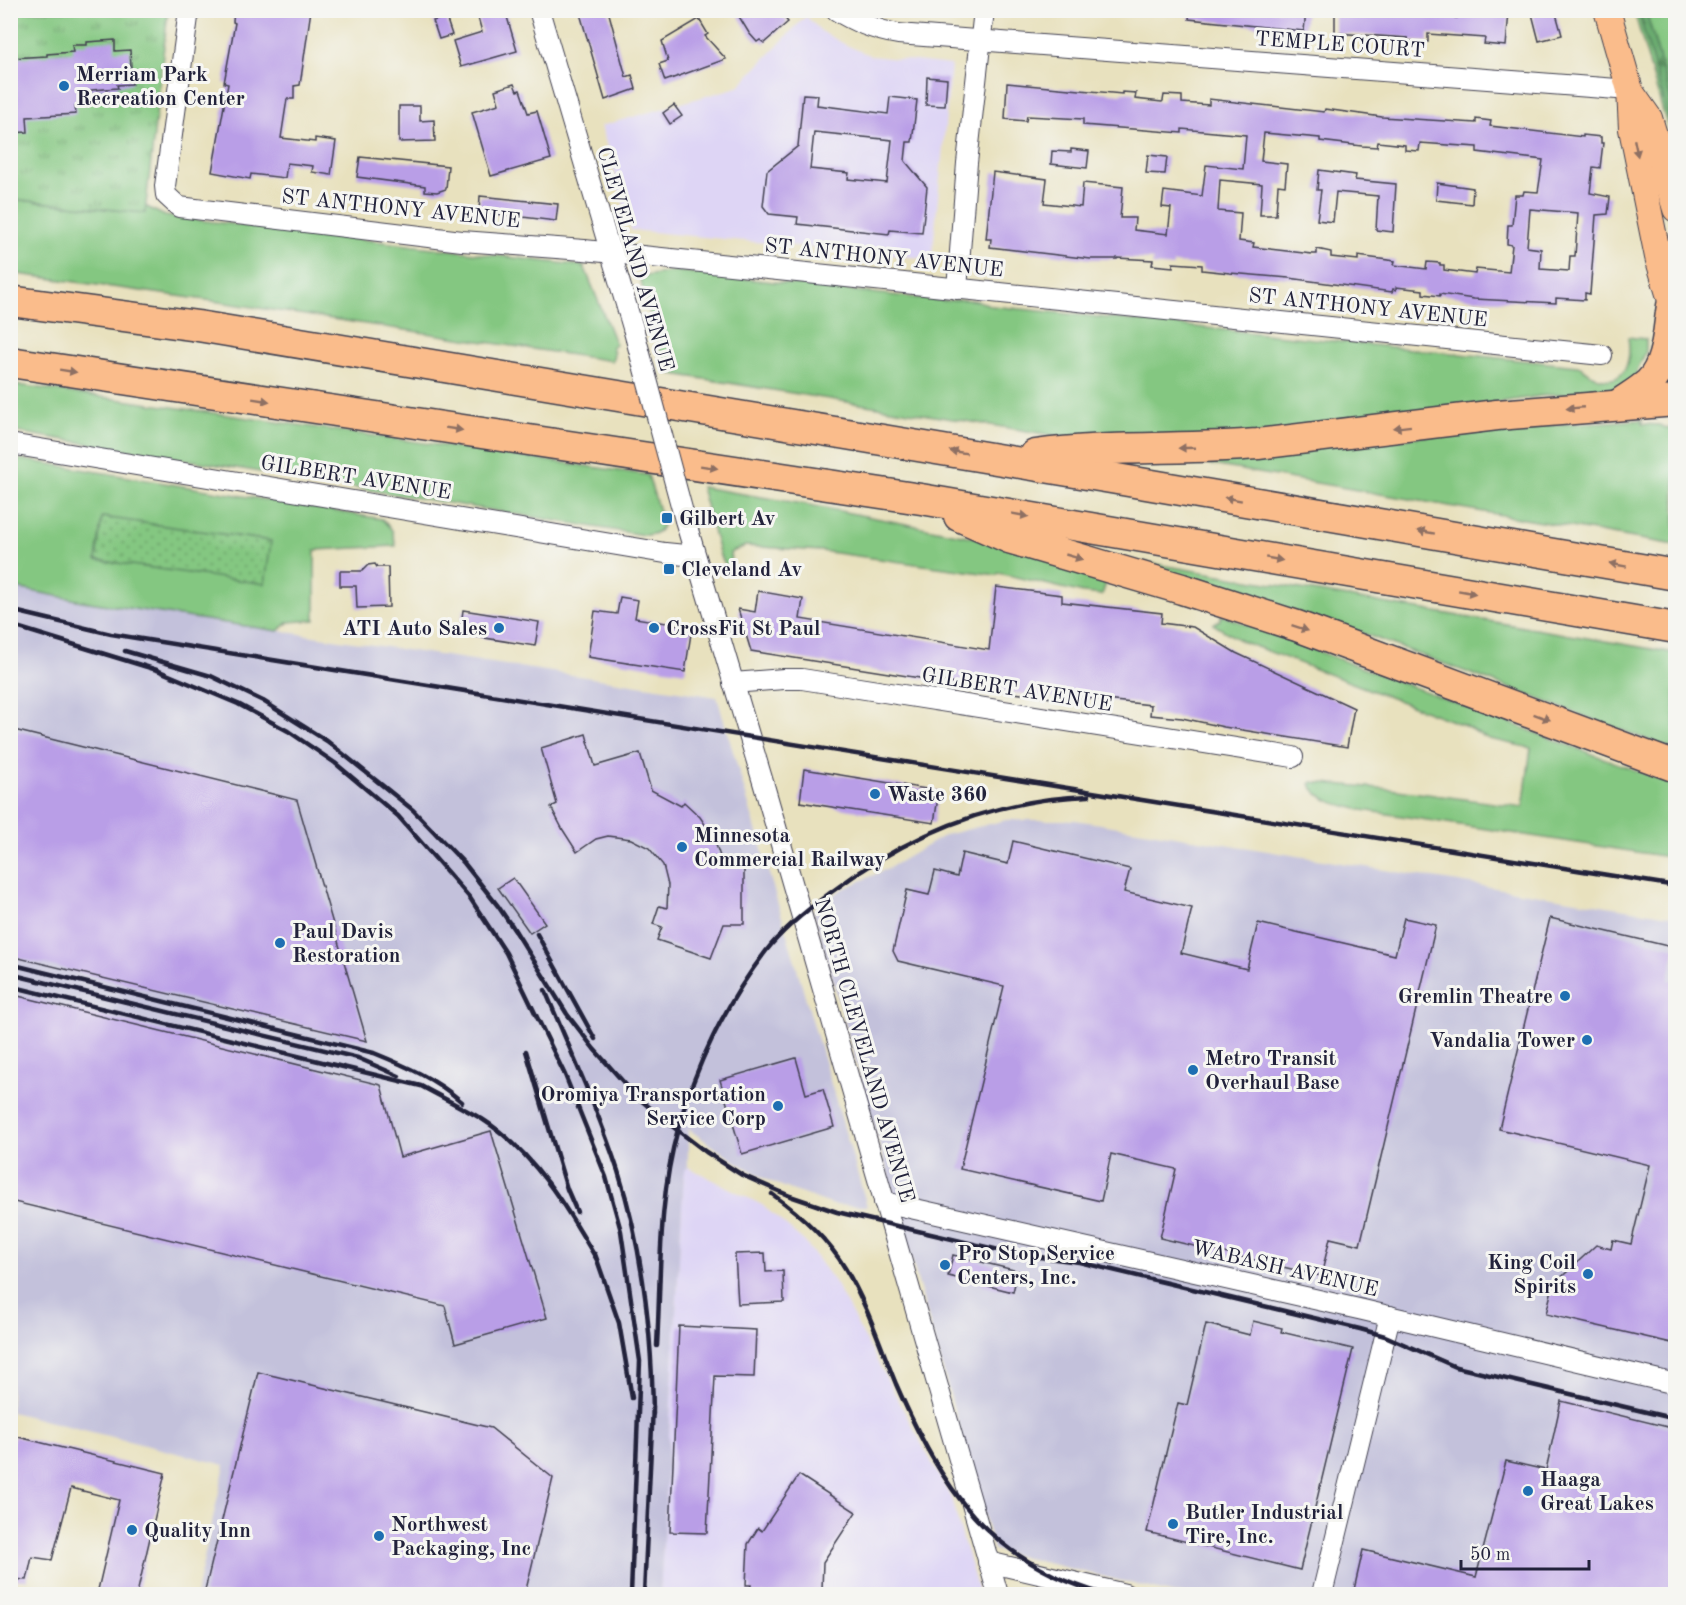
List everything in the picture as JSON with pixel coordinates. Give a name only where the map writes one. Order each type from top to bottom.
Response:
[{"type":"highway","points":[[10,300],[198,326],[1676,575]]},
{"type":"highway","points":[[1618,405],[1656,374],[1664,355],[1674,312]]},
{"type":"highway","points":[[10,362],[921,499],[1676,628]]},
{"type":"highway","points":[[1002,460],[1072,450],[1224,447],[1497,415],[1676,401]]},
{"type":"highway","points":[[921,499],[1009,538],[1297,626],[1676,767]]},
{"type":"main road","points":[[1607,10],[1630,90],[1632,129],[1658,257],[1674,312]]},
{"type":"main road","points":[[1630,90],[1649,118],[1676,209]]},
{"type":"street","name":"ST ANTHONY AVENUE","points":[[189,10],[165,182],[166,195],[179,207],[462,241],[610,253],[1602,355]]},
{"type":"street","name":"CLEVELAND AVENUE","points":[[539,10],[633,328],[684,520]]},
{"type":"street","name":"TEMPLE COURT","points":[[836,10],[851,20],[890,33],[1630,90]]},
{"type":"street","points":[[957,289],[967,163],[984,10]]},
{"type":"street","name":"GILBERT AVENUE","points":[[10,444],[665,554],[695,556]]},
{"type":"street","name":"NORTH CLEVELAND AVENUE","points":[[684,520],[998,1594]]},
{"type":"street","name":"GILBERT AVENUE","points":[[732,683],[802,679],[1293,757]]},
{"type":"street","name":"WABASH AVENUE","points":[[884,1202],[1390,1316],[1676,1384]]},
{"type":"street","points":[[1322,1594],[1390,1316]]},
{"type":"street","points":[[988,1562],[1125,1594]]},
{"type":"shaded area","points":[[806,16],[821,31],[871,56],[951,65],[932,259],[631,230],[601,126],[738,87]]},
{"type":"shaded area","points":[[10,587],[82,601],[717,697],[867,1206],[834,1205],[767,1180],[688,1129],[688,1167],[684,1171],[660,1594],[196,1594],[225,1465],[11,1412]]},
{"type":"shaded area","points":[[1006,820],[1075,820],[1675,917],[1675,1594],[1175,1594],[994,1550],[813,910],[841,890],[889,868],[945,835]]},
{"type":"shaded area","points":[[688,1167],[762,1205],[805,1242],[835,1283],[951,1498],[979,1594],[660,1594],[684,1170]]},
{"type":"shaded area","points":[[1032,1589],[1044,1589],[1066,1594],[1023,1594]]},
{"type":"green space","points":[[11,11],[168,11],[145,213],[11,199]]},
{"type":"green space","points":[[1634,11],[1675,11],[1675,153]]},
{"type":"green space","points":[[1638,11],[1646,11],[1675,112],[1675,141]]},
{"type":"green space","points":[[11,199],[144,213],[145,206],[165,216],[584,266],[616,345],[612,346],[614,354],[612,361],[11,273]]},
{"type":"green space","points":[[675,271],[945,301],[969,300],[992,306],[1578,366],[1596,377],[1609,379],[1616,378],[1626,368],[1629,353],[1628,337],[1646,339],[1646,351],[1636,373],[1637,380],[1618,389],[1541,396],[1255,438],[1089,441],[667,373],[640,279]]},
{"type":"green space","points":[[11,384],[648,475],[663,524],[656,533],[643,535],[11,431]]},
{"type":"green space","points":[[1642,420],[1642,424],[1659,425],[1675,431],[1675,545],[1178,459],[1548,425]]},
{"type":"green space","points":[[20,459],[382,519],[392,530],[396,546],[315,550],[315,620],[289,622],[278,631],[82,601],[11,587],[11,468]]},
{"type":"green space","points":[[701,487],[804,504],[1003,543],[1109,574],[1102,595],[1083,593],[999,573],[996,575],[821,551],[745,546],[730,553],[732,566],[727,567],[720,556]]},
{"type":"green space","points":[[102,517],[271,541],[265,584],[96,560]]},
{"type":"green space","points":[[1144,562],[1675,653],[1675,750],[1346,627],[1143,567]]},
{"type":"green space","points":[[1221,615],[1675,785],[1675,858],[1362,810],[1326,799],[1310,784],[1312,782],[1390,789],[1523,807],[1531,748],[1489,739],[1463,725],[1241,641],[1213,624],[1220,620]]},
{"type":"building","points":[[234,10],[311,10],[300,85],[294,86],[294,99],[287,99],[281,138],[315,142],[315,138],[336,141],[331,175],[312,172],[313,166],[287,163],[285,178],[251,174],[250,179],[212,172],[228,84],[224,83],[235,23],[233,22]]},
{"type":"building","points":[[480,10],[505,10],[517,51],[461,67],[453,41],[482,32],[477,14]]},
{"type":"building","points":[[579,10],[608,10],[626,77],[632,75],[636,89],[605,100]]},
{"type":"building","points":[[735,10],[778,10],[788,22],[764,43],[760,40],[757,42]]},
{"type":"building","points":[[1190,10],[1306,10],[1304,31],[1189,19]]},
{"type":"building","points":[[1335,10],[1430,10],[1430,15],[1457,18],[1458,10],[1509,12],[1506,46],[1484,44],[1485,38],[1428,34],[1428,42],[1408,41],[1408,38],[1335,33]]},
{"type":"building","points":[[1531,10],[1555,10],[1562,35],[1539,41]]},
{"type":"building","points":[[446,17],[452,35],[439,39],[433,21]]},
{"type":"building","points":[[699,19],[708,34],[705,36],[726,59],[665,81],[659,64],[668,61],[662,41]]},
{"type":"building","name":"Merriam Park Recreation Center","points":[[115,40],[115,51],[130,50],[132,84],[117,85],[118,88],[92,90],[75,106],[76,114],[27,117],[28,132],[10,133],[10,58],[73,52],[72,45]]},
{"type":"building","points":[[927,77],[947,79],[945,106],[926,105]]},
{"type":"building","points":[[1007,83],[1122,94],[1122,92],[1136,93],[1135,99],[1162,102],[1164,95],[1182,96],[1182,103],[1209,105],[1209,99],[1324,112],[1325,109],[1382,117],[1476,123],[1476,119],[1491,121],[1490,126],[1601,137],[1601,143],[1603,143],[1600,168],[1593,167],[1590,193],[1610,197],[1608,214],[1596,215],[1590,294],[1585,293],[1585,300],[1556,298],[1556,303],[1474,299],[1423,294],[1423,290],[1396,287],[1396,290],[1393,289],[1392,292],[1289,278],[1202,270],[1202,265],[1173,263],[1173,267],[1152,265],[1153,260],[1091,259],[990,247],[991,239],[986,239],[993,172],[1047,179],[1044,203],[1081,207],[1083,183],[1123,187],[1120,218],[1135,218],[1134,230],[1168,234],[1171,208],[1162,207],[1164,191],[1202,196],[1206,165],[1243,169],[1246,135],[1182,129],[1182,133],[1083,125],[1083,119],[1027,116],[1026,121],[1005,119]],"holes":[[[1264,133],[1320,138],[1320,141],[1362,146],[1377,147],[1378,142],[1405,145],[1405,150],[1419,151],[1420,143],[1477,147],[1477,152],[1543,160],[1538,192],[1524,191],[1523,195],[1515,195],[1512,225],[1508,225],[1507,244],[1512,245],[1509,272],[1476,269],[1475,274],[1444,270],[1444,265],[1440,263],[1427,262],[1426,269],[1394,265],[1395,261],[1358,256],[1358,260],[1331,257],[1331,252],[1317,249],[1317,254],[1312,254],[1253,247],[1254,243],[1239,241],[1241,213],[1218,211],[1220,180],[1262,184],[1260,215],[1276,215],[1278,185],[1285,186],[1287,164],[1261,161]],[[1530,209],[1578,213],[1575,256],[1570,256],[1569,271],[1540,269],[1541,249],[1527,247]]]},
{"type":"building","points":[[514,84],[517,91],[520,90],[528,113],[537,111],[551,159],[491,176],[472,112],[499,104],[495,90]]},
{"type":"building","points":[[803,94],[818,95],[817,105],[888,114],[890,97],[917,100],[912,142],[907,142],[905,161],[927,187],[922,233],[890,230],[889,234],[797,224],[798,217],[769,214],[763,206],[767,171],[798,146]],"holes":[[[814,132],[892,140],[887,183],[848,179],[849,173],[810,169]]]},
{"type":"building","points":[[674,105],[682,116],[670,124],[663,113]]},
{"type":"building","points":[[399,106],[420,106],[420,121],[434,120],[435,141],[399,142]]},
{"type":"building","points":[[1071,149],[1089,151],[1087,168],[1051,164],[1052,151],[1071,152]]},
{"type":"building","points":[[1148,155],[1167,157],[1165,174],[1146,173]]},
{"type":"building","points":[[360,157],[448,166],[446,189],[437,192],[425,191],[425,186],[357,177]]},
{"type":"building","points":[[1319,170],[1356,175],[1355,180],[1396,184],[1393,232],[1376,230],[1378,196],[1336,192],[1333,222],[1317,220],[1321,190],[1317,190]]},
{"type":"building","points":[[1437,183],[1473,188],[1472,204],[1436,200]]},
{"type":"building","points":[[480,196],[558,204],[556,221],[479,212]]},
{"type":"building","points":[[375,564],[377,567],[388,567],[389,607],[357,608],[356,586],[340,586],[340,571],[362,571],[368,565]]},
{"type":"building","points":[[996,587],[1062,595],[1062,602],[1162,613],[1161,623],[1193,627],[1236,653],[1354,708],[1347,747],[1182,718],[1150,715],[1151,705],[1059,695],[1059,699],[1014,693],[751,651],[738,609],[755,612],[758,591],[803,599],[800,619],[989,650]]},
{"type":"building","points":[[620,597],[638,600],[635,618],[692,627],[685,672],[588,657],[595,611],[617,614]]},
{"type":"building","name":"ATI Auto Sales","points":[[463,610],[539,622],[535,646],[460,634]]},
{"type":"building","points":[[10,729],[297,800],[367,1041],[10,956]]},
{"type":"building","name":"Minnesota Commercial Railway","points":[[586,734],[595,766],[640,753],[651,790],[681,806],[684,802],[700,817],[713,836],[724,868],[744,867],[744,924],[724,924],[711,958],[657,940],[662,927],[653,924],[659,906],[667,908],[668,885],[663,865],[649,848],[631,839],[608,836],[596,839],[577,852],[563,830],[551,807],[557,804],[541,748]]},
{"type":"building","name":"Waste 360","points":[[804,769],[939,791],[934,823],[800,802]]},
{"type":"building","name":"Metro Transit Overhaul Base","points":[[1013,841],[1130,869],[1124,892],[1192,908],[1181,953],[1247,969],[1258,923],[1395,955],[1404,918],[1436,925],[1360,1245],[1330,1238],[1321,1276],[1160,1238],[1176,1169],[1111,1154],[1101,1201],[960,1169],[1004,986],[898,961],[893,951],[907,890],[929,895],[935,871],[957,877],[962,853],[1008,864]]},
{"type":"building","points":[[513,878],[545,923],[530,933],[498,888]]},
{"type":"building","name":"Vandalia Tower","points":[[1550,918],[1676,948],[1668,980],[1676,981],[1676,1344],[1546,1314],[1553,1285],[1596,1245],[1611,1249],[1613,1240],[1631,1244],[1650,1165],[1499,1129]]},
{"type":"building","points":[[10,994],[381,1085],[400,1157],[491,1131],[547,1318],[455,1344],[445,1306],[10,1201]]},
{"type":"building","name":"Oromiya Transportation Service Corp","points":[[796,1058],[806,1094],[823,1089],[834,1127],[742,1154],[720,1080]]},
{"type":"building","points":[[765,1253],[766,1272],[783,1271],[784,1302],[738,1304],[735,1254]]},
{"type":"building","points":[[953,1255],[1018,1271],[1013,1292],[948,1276]]},
{"type":"building","points":[[1253,1321],[1282,1328],[1281,1332],[1353,1349],[1300,1570],[1147,1532],[1178,1403],[1187,1405],[1206,1324],[1250,1335]]},
{"type":"building","points":[[679,1326],[756,1330],[754,1377],[715,1376],[707,1533],[670,1532]]},
{"type":"building","name":"Northwest Packaging, Inc","points":[[258,1372],[491,1428],[553,1478],[525,1594],[204,1594]]},
{"type":"building","points":[[1561,1401],[1676,1429],[1676,1594],[1353,1594],[1363,1550],[1476,1577],[1506,1461],[1546,1470]]},
{"type":"building","name":"Quality Inn","points":[[14,1436],[165,1473],[137,1594],[97,1594],[119,1500],[71,1488],[52,1560],[32,1557],[27,1580],[10,1579],[10,1451]]},
{"type":"building","points":[[799,1475],[856,1512],[823,1562],[822,1589],[819,1589],[819,1594],[750,1594],[751,1585],[746,1585],[748,1544],[758,1528],[762,1531]]},
{"type":"railway","points":[[10,610],[111,634],[1676,886]]},
{"type":"railway","points":[[10,625],[157,670],[238,704],[288,731],[335,763],[398,816],[470,898],[506,953],[565,1075],[606,1177],[621,1231],[640,1361],[631,1594]]},
{"type":"railway","points":[[125,651],[211,676],[263,701],[327,741],[413,810],[464,863],[515,931]]},
{"type":"railway","points":[[657,1346],[664,1209],[678,1129],[693,1082],[713,1036],[751,971],[766,951],[796,920],[830,893],[889,854],[920,838],[952,824],[1019,804],[1089,796]]},
{"type":"railway","points":[[511,924],[567,1014],[634,1094],[706,1152],[742,1175],[790,1196],[837,1212],[1016,1254],[1079,1262],[1360,1329],[1385,1336],[1456,1367],[1676,1419]]},
{"type":"railway","points":[[537,934],[595,1039]]},
{"type":"railway","points":[[10,964],[374,1053],[431,1080],[462,1102]]},
{"type":"railway","points":[[10,974],[358,1058],[399,1076]]},
{"type":"railway","points":[[10,986],[421,1086],[482,1119],[518,1148],[548,1182],[597,1260]]},
{"type":"railway","points":[[545,990],[602,1125],[627,1201],[640,1261],[648,1322],[653,1414]]},
{"type":"railway","points":[[526,1051],[567,1189],[577,1212]]},
{"type":"railway","points":[[772,1194],[812,1227],[845,1268],[867,1310],[913,1422],[951,1488],[974,1516],[999,1541],[1029,1562],[1064,1580],[1104,1594]]},
{"type":"railway","points":[[595,1254],[619,1323],[632,1398]]},
{"type":"railway","points":[[644,1594],[653,1406]]},
{"type":"place","name":"Merriam Park Recreation Center","points":[[64,86]]},
{"type":"place","name":"Gilbert Av","points":[[667,518]]},
{"type":"place","name":"Cleveland Av","points":[[669,569]]},
{"type":"place","name":"ATI Auto Sales","points":[[499,628]]},
{"type":"place","name":"CrossFit St Paul","points":[[654,628]]},
{"type":"place","name":"Waste 360","points":[[875,794]]},
{"type":"place","name":"Minnesota Commercial Railway","points":[[682,847]]},
{"type":"place","name":"Paul Davis Restoration","points":[[280,943]]},
{"type":"place","name":"Gremlin Theatre","points":[[1565,996]]},
{"type":"place","name":"Vandalia Tower","points":[[1587,1040]]},
{"type":"place","name":"Metro Transit Overhaul Base","points":[[1193,1070]]},
{"type":"place","name":"Oromiya Transportation Service Corp","points":[[778,1106]]},
{"type":"place","name":"Pro Stop Service Centers, Inc.","points":[[945,1265]]},
{"type":"place","name":"King Coil Spirits","points":[[1588,1274]]},
{"type":"place","name":"Haaga Great Lakes","points":[[1528,1491]]},
{"type":"place","name":"Butler Industrial Tire, Inc.","points":[[1173,1524]]},
{"type":"place","name":"Quality Inn","points":[[132,1530]]},
{"type":"place","name":"Northwest Packaging, Inc","points":[[379,1536]]}]
